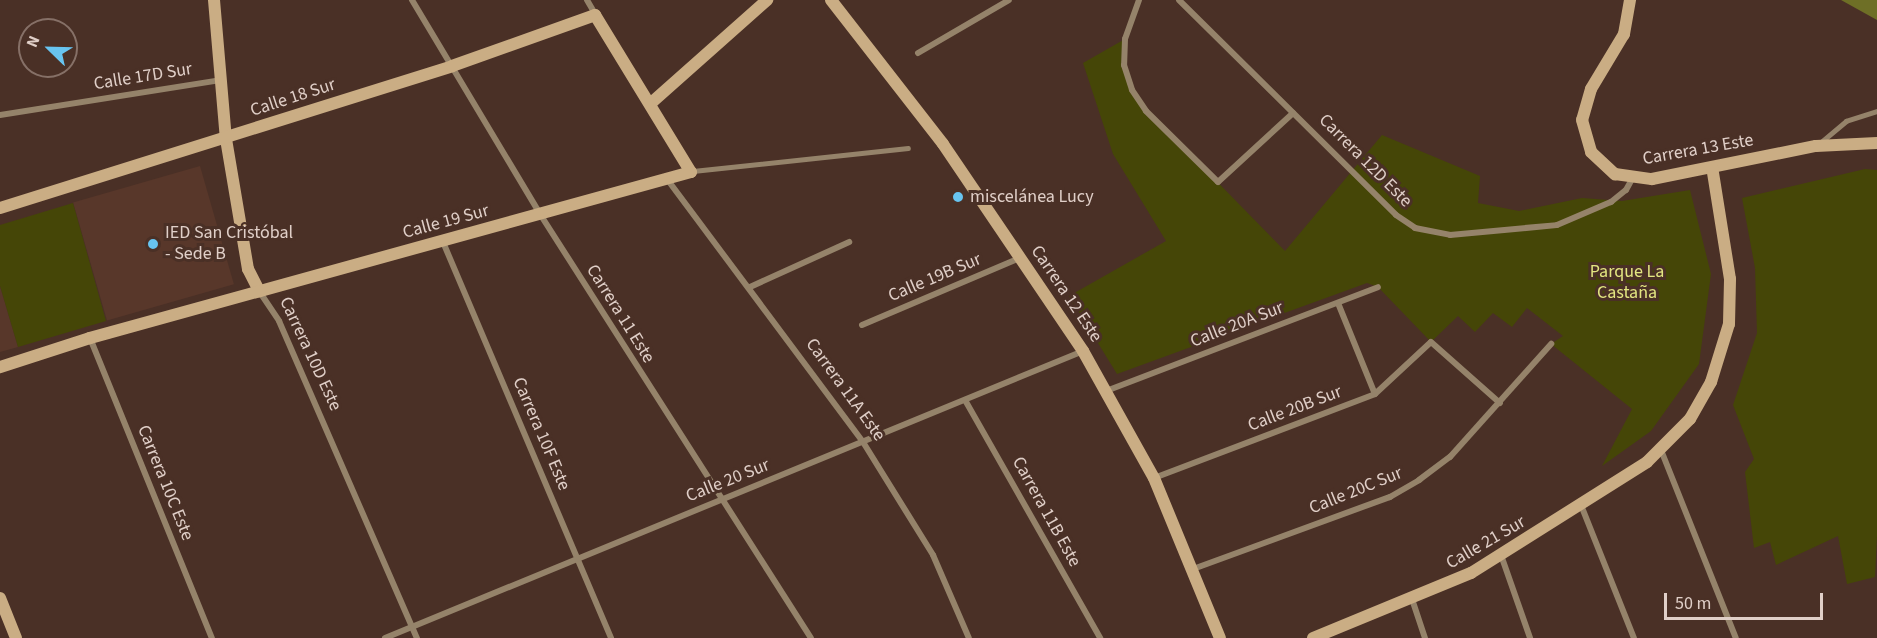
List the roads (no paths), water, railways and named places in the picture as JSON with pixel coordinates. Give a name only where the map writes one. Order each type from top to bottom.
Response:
[{"type":"street","name":"Carrera 10D Este","points":[[214,0],[226,139],[248,269],[259,291],[279,321],[417,638]]},
{"type":"street","name":"Carrera 11 Este","points":[[412,0],[540,214],[720,501],[812,638]]},
{"type":"street","points":[[587,0],[692,172]]},
{"type":"street","points":[[650,104],[767,0]]},
{"type":"street","name":"Carrera 12 Este","points":[[831,0],[943,144],[1083,351],[1154,478],[1220,638]]},
{"type":"street","points":[[918,53],[1009,0]]},
{"type":"street","points":[[1139,0],[1125,39],[1124,65],[1132,90],[1146,111],[1218,182],[1293,112]]},
{"type":"street","name":"Carrera 12D Este","points":[[1179,0],[1396,215],[1415,228],[1438,235],[1557,225],[1611,202],[1626,190],[1632,179]]},
{"type":"street","name":"Carrera 13 Este","points":[[1630,0],[1624,34],[1591,89],[1582,120],[1586,142],[1598,162],[1615,174],[1632,179],[1712,167],[1816,146],[1877,143]]},
{"type":"street","name":"Calle 18 Sur","points":[[0,208],[226,139],[452,66],[595,15]]},
{"type":"street","name":"Calle 17D Sur","points":[[0,115],[220,80]]},
{"type":"street","name":"Calle 21 Sur","points":[[1313,638],[1329,635],[1448,585],[1581,505],[1661,450],[1701,401],[1719,362],[1729,324],[1730,279],[1712,167]]},
{"type":"street","name":"Calle 19 Sur","points":[[0,368],[90,338],[692,172]]},
{"type":"street","name":"Carrera 11A Este","points":[[667,179],[750,287],[863,442],[933,555],[969,638]]},
{"type":"street","name":"Carrera 10F Este","points":[[443,242],[611,638]]},
{"type":"street","points":[[750,287],[849,242]]},
{"type":"street","name":"Calle 19B Sur","points":[[862,325],[1020,258]]},
{"type":"street","name":"Calle 20A Sur","points":[[1106,391],[1378,287]]},
{"type":"street","points":[[1338,303],[1375,394]]},
{"type":"street","name":"Carrera 10C Este","points":[[90,338],[212,638]]},
{"type":"street","name":"Calle 20B Sur","points":[[1154,478],[1375,394],[1431,342],[1500,403]]},
{"type":"street","name":"Calle 20C Sur","points":[[1193,568],[1405,489],[1450,457],[1551,344]]},
{"type":"street","name":"Calle 20 Sur","points":[[385,638],[1083,351]]},
{"type":"street","name":"Carrera 11B Este","points":[[965,400],[1100,638]]},
{"type":"street","points":[[1661,450],[1736,638]]},
{"type":"street","points":[[1581,505],[1634,638]]},
{"type":"street","points":[[1501,555],[1530,638]]},
{"type":"street","points":[[0,598],[16,638]]},
{"type":"street","points":[[1412,599],[1425,638]]},
{"type":"lane","points":[[1816,146],[1846,121],[1877,111]]},
{"type":"lane","name":"Calle 19 Sur","points":[[692,172],[908,148]]},
{"type":"place","name":"miscelánea Lucy","points":[[958,197]]},
{"type":"place","name":"IED San Cristóbal - Sede B","points":[[153,244]]},
{"type":"park label","name":"Parque La Castaña","points":[[1627,283]]}]
